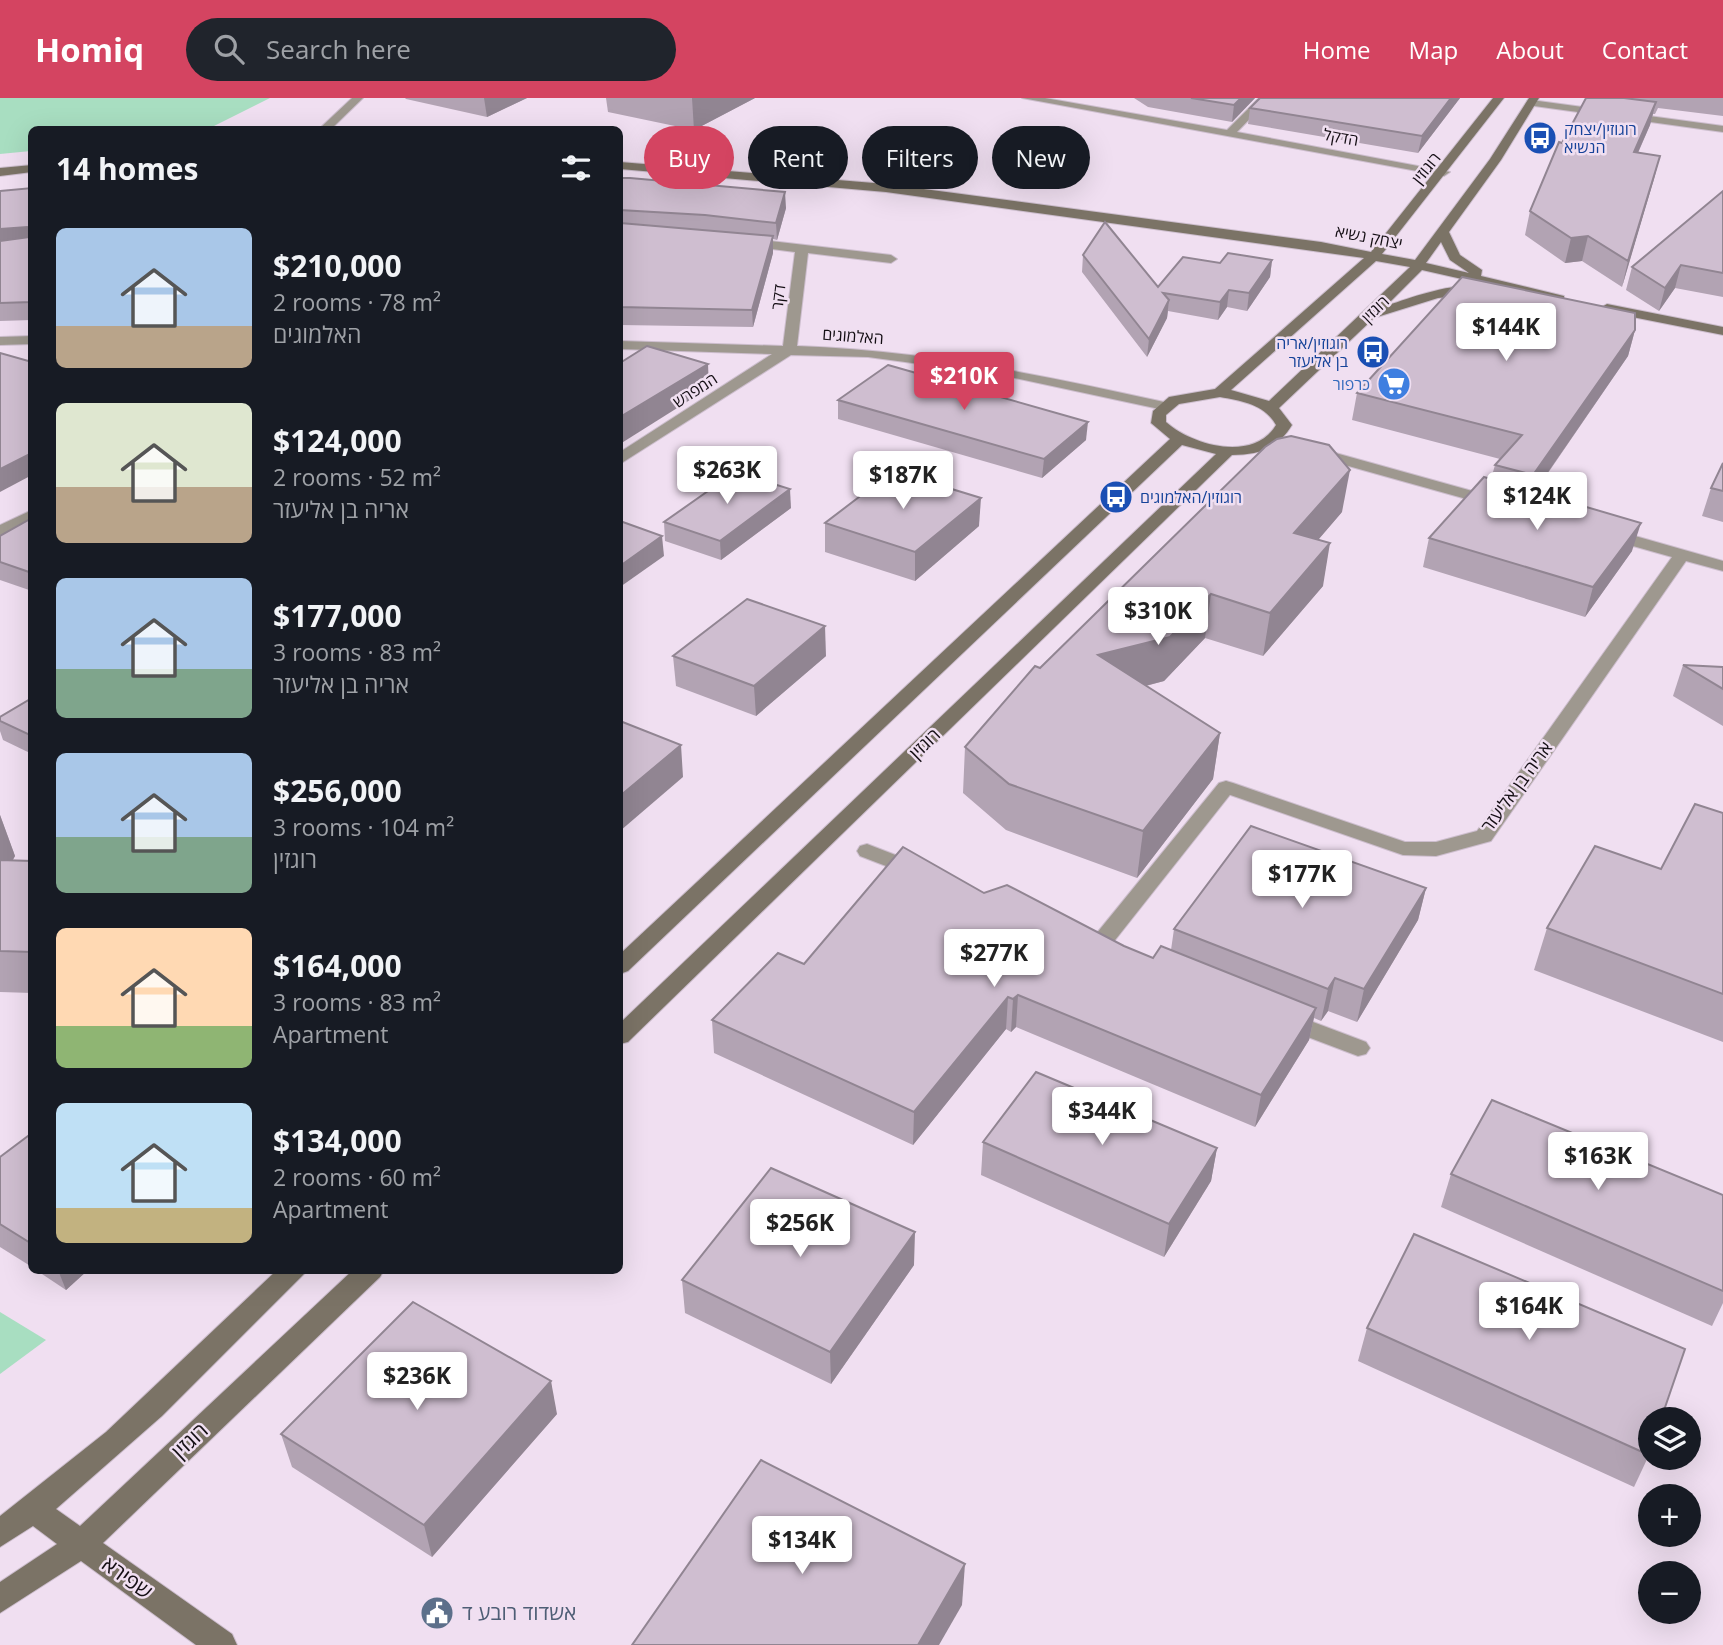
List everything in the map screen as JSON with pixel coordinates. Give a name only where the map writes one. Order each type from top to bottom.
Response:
[{"type":"street","points":[[327,126],[358,98]]},
{"type":"street","name":"הדקל","points":[[1027,98],[1068,101],[1230,134],[1444,172]]},
{"type":"street","points":[[1230,134],[1265,98]]},
{"type":"street","name":"רוגוזין","points":[[1370,261],[1444,172],[1499,98]]},
{"type":"street","points":[[1490,286],[1463,264],[1443,233],[1533,100],[1723,129]]},
{"type":"street","name":"יצחק נשיא","points":[[623,165],[886,188],[1172,227],[1370,261],[1563,300]]},
{"type":"street","points":[[0,171],[28,168]]},
{"type":"street","name":"רוגזין","points":[[1271,408],[1415,270],[1443,233]]},
{"type":"street","points":[[733,241],[891,259]]},
{"type":"street","name":"דקר","points":[[790,349],[802,248]]},
{"type":"street","points":[[1220,393],[1370,261]]},
{"type":"street","points":[[1369,315],[1429,296],[1490,286]]},
{"type":"street","points":[[1595,306],[1723,331]]},
{"type":"street","points":[[0,341],[28,340]]},
{"type":"street","name":"האלמוגים","points":[[623,345],[868,353],[1001,371],[1164,406]]},
{"type":"street","name":"המפרש","points":[[623,457],[790,349]]},
{"type":"street","points":[[1287,444],[1281,433],[1284,425],[1271,408],[1257,401],[1220,393],[1187,396],[1164,406],[1158,414],[1159,423],[1178,440],[1228,451],[1287,444],[1511,507]]},
{"type":"street","points":[[623,963],[1178,440]]},
{"type":"street","name":"רוגזין","points":[[623,1032],[820,846],[1228,451]]},
{"type":"street","points":[[0,532],[28,517]]},
{"type":"street","points":[[1590,529],[1723,566]]},
{"type":"street","name":"אריה בן אליעזר","points":[[1100,944],[1226,787],[1403,848],[1436,849],[1484,836],[1682,554]]},
{"type":"street","points":[[867,850],[932,877]]},
{"type":"street","points":[[1074,934],[1126,955]]},
{"type":"street","points":[[1268,1012],[1358,1048]]},
{"type":"street","points":[[0,1533],[34,1510],[114,1441],[291,1274]]},
{"type":"street","name":"רוגזין","points":[[0,1599],[81,1544],[367,1274]]},
{"type":"street","name":"שפירא","points":[[34,1510],[221,1645]]},
{"type":"green space","points":[[0,98],[270,98],[214,126],[28,126],[28,151],[0,154]]},
{"type":"green space","points":[[0,1312],[46,1340],[0,1374]]},
{"type":"building","points":[[1191,98],[1241,98],[1234,105]]},
{"type":"building","points":[[1260,98],[1451,98],[1422,136],[1250,108]]},
{"type":"building","points":[[1586,98],[1624,98],[1656,102],[1634,152],[1660,156],[1628,261],[1588,236],[1571,238],[1530,211],[1559,142],[1562,143]]},
{"type":"building","points":[[623,178],[644,179],[644,189],[734,187],[785,192],[776,223],[623,210]]},
{"type":"building","points":[[28,188],[28,230],[27,227],[0,229],[0,191]]},
{"type":"building","points":[[1723,191],[1723,273],[1681,265],[1665,288],[1632,267]]},
{"type":"building","points":[[1105,222],[1158,287],[1183,257],[1220,263],[1228,253],[1272,260],[1249,293],[1229,290],[1220,302],[1163,293],[1169,300],[1149,339],[1083,255]]},
{"type":"building","points":[[623,223],[773,236],[752,310],[623,307]]},
{"type":"building","points":[[28,237],[28,302],[0,303],[0,241]]},
{"type":"building","points":[[1462,277],[1635,313],[1635,330],[1533,475],[1495,465],[1522,435],[1357,393]]},
{"type":"building","points":[[647,346],[708,364],[623,415],[623,361]]},
{"type":"building","points":[[0,353],[28,361],[28,455],[0,469]]},
{"type":"building","points":[[888,365],[1088,422],[1044,459],[838,400]]},
{"type":"building","points":[[1291,436],[1329,445],[1350,470],[1294,533],[1330,543],[1270,613],[1211,594],[1170,637],[1098,655],[1220,733],[1143,831],[1009,784],[965,747],[1035,666],[1040,668],[1265,447],[1277,439]]},
{"type":"building","points":[[1723,463],[1723,491],[1711,488]]},
{"type":"building","points":[[893,471],[981,498],[915,552],[825,523]]},
{"type":"building","points":[[735,472],[790,489],[720,541],[664,522]]},
{"type":"building","points":[[1484,477],[1641,523],[1593,587],[1429,538]]},
{"type":"building","points":[[28,520],[28,572],[0,562],[0,536]]},
{"type":"building","points":[[623,522],[662,536],[623,564]]},
{"type":"building","points":[[747,599],[825,626],[754,686],[673,656]]},
{"type":"building","points":[[1683,665],[1723,667],[1723,689]]},
{"type":"building","points":[[28,700],[28,734],[0,721],[0,717]]},
{"type":"building","points":[[623,722],[681,745],[623,793]]},
{"type":"building","points":[[1695,804],[1723,813],[1723,994],[1547,928],[1595,846],[1661,869]]},
{"type":"building","points":[[1251,826],[1426,888],[1364,989],[1335,978],[1328,989],[1174,929]]},
{"type":"building","points":[[903,847],[984,893],[1007,885],[1124,946],[1153,958],[1161,946],[1316,1008],[1261,1095],[1018,995],[1013,999],[1008,997],[914,1112],[712,1020],[778,953],[804,964]]},
{"type":"building","points":[[0,860],[28,861],[28,952],[0,951]]},
{"type":"building","points":[[1036,1072],[1217,1148],[1169,1224],[983,1142]]},
{"type":"building","points":[[1492,1100],[1723,1195],[1723,1291],[1451,1174]]},
{"type":"building","points":[[28,1136],[28,1242],[0,1224],[0,1157]]},
{"type":"building","points":[[771,1168],[915,1232],[830,1352],[682,1280]]},
{"type":"building","points":[[1414,1234],[1685,1349],[1665,1407],[1638,1407],[1638,1450],[1367,1328]]},
{"type":"building","points":[[413,1302],[551,1381],[424,1525],[281,1434]]},
{"type":"building","points":[[761,1460],[965,1564],[918,1645],[632,1645]]},
{"type":"place","name":"רוגוזין/יצחק הנשיא","points":[[1540,138]]},
{"type":"place","name":"רוגוזין/אריה בן אליעזר","points":[[1373,352]]},
{"type":"place","name":"כרפור","points":[[1394,384]]},
{"type":"place","name":"רוגוזין/האלמוגים","points":[[1116,497]]},
{"type":"place","name":"אשדוד רובע ד","points":[[437,1613]]}]
